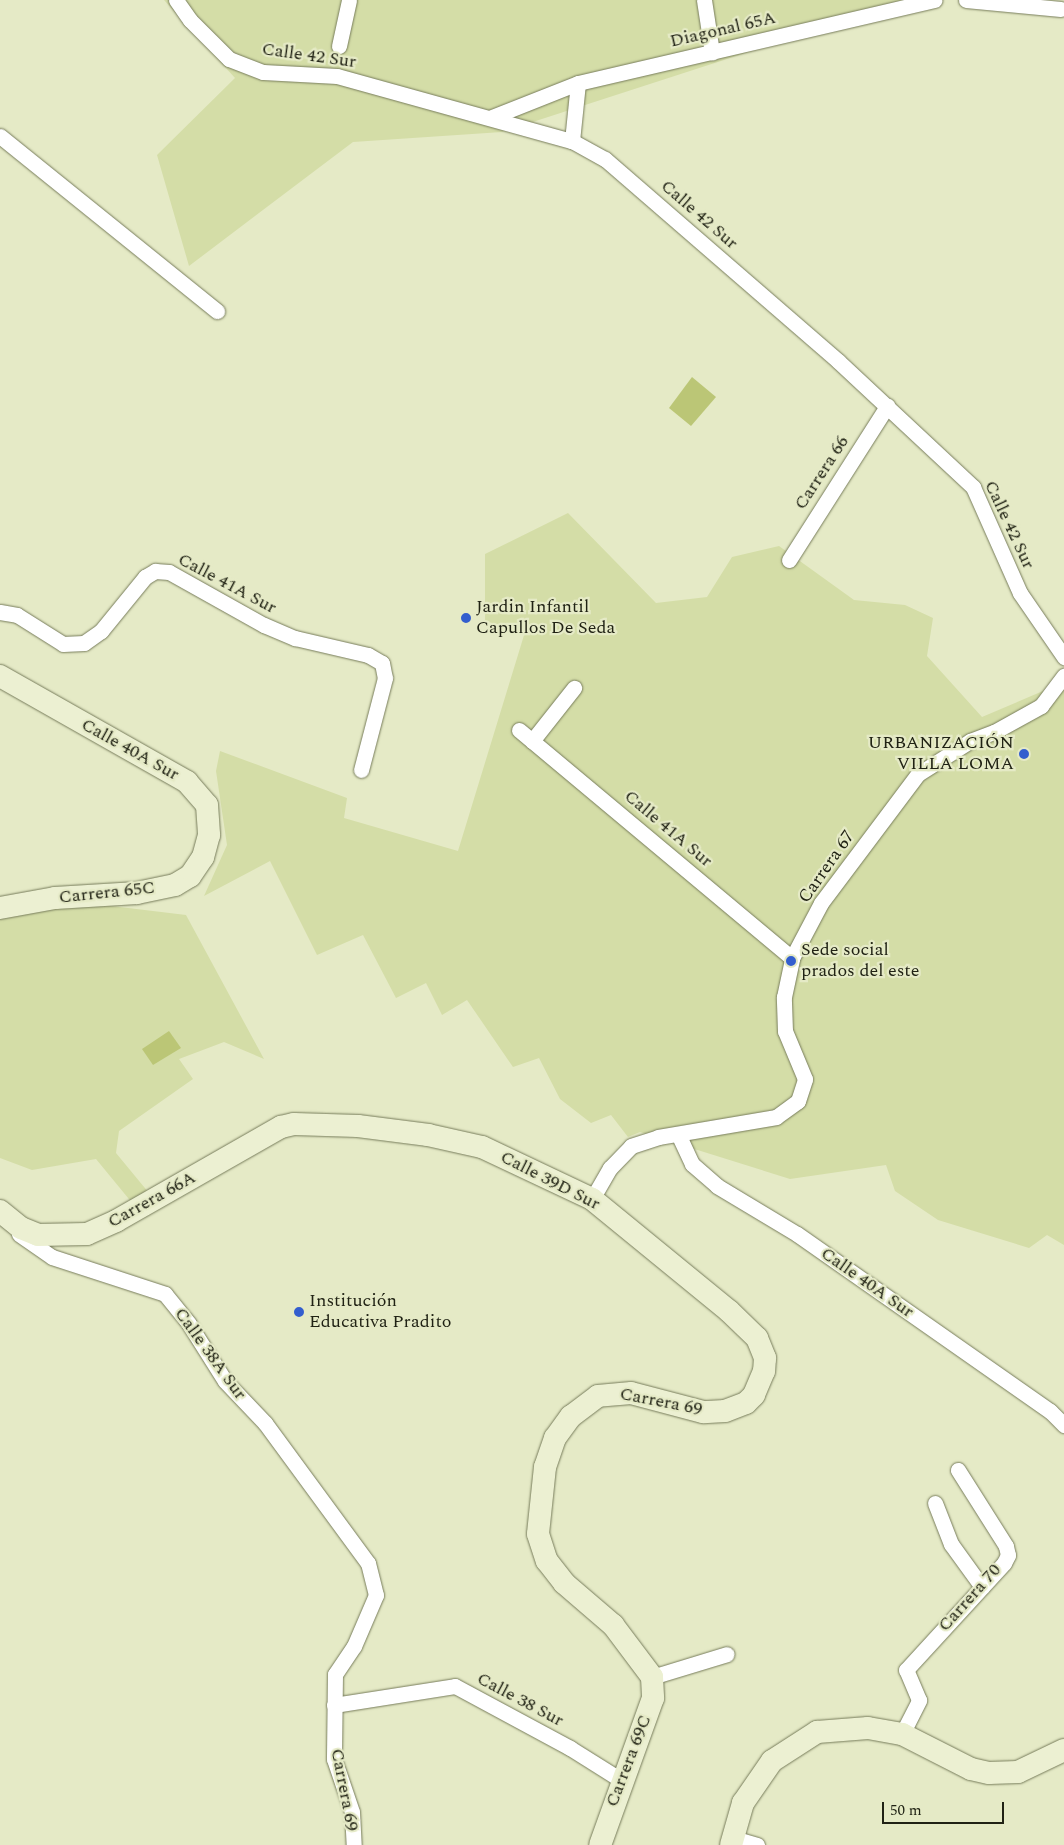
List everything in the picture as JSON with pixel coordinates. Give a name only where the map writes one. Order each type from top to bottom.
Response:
[{"type":"main road","name":"Calle 40A Sur","points":[[0,676],[187,782],[207,805],[209,835],[203,857]]},
{"type":"main road","name":"Carrera 65C","points":[[0,908],[55,898],[138,893],[175,885],[190,876],[203,857]]},
{"type":"main road","name":"Calle 39D Sur","points":[[294,1124],[358,1126],[428,1135],[482,1147],[592,1199],[730,1311],[757,1338],[765,1358],[764,1371]]},
{"type":"main road","name":"Carrera 66A","points":[[2,1214],[38,1235],[86,1234],[116,1222],[259,1137],[294,1124]]},
{"type":"main road","name":"Carrera 69","points":[[652,1677],[613,1625],[564,1583],[547,1561],[538,1534],[545,1467],[555,1438],[577,1410],[598,1396],[631,1393],[704,1412],[725,1411],[746,1403],[754,1395],[764,1371]]},
{"type":"main road","name":"Carrera 69C","points":[[600,1845],[621,1780],[653,1698],[652,1677]]},
{"type":"main road","points":[[732,1842],[743,1803],[772,1761],[790,1747],[817,1732],[868,1728],[902,1734],[971,1769],[989,1773],[1018,1772],[1064,1750]]},
{"type":"street","name":"Calle 42 Sur","points":[[176,0],[190,20],[229,59],[263,72],[336,76],[572,140],[605,159],[887,406],[973,487],[1020,593],[1064,657]]},
{"type":"street","points":[[340,46],[349,0]]},
{"type":"street","points":[[704,0],[712,52]]},
{"type":"street","name":"Diagonal 65A","points":[[492,117],[578,83],[934,0]]},
{"type":"street","points":[[966,0],[1062,10]]},
{"type":"street","points":[[572,140],[578,83]]},
{"type":"street","points":[[0,136],[217,311]]},
{"type":"street","name":"Carrera 66","points":[[788,560],[887,406]]},
{"type":"street","name":"Calle 41A Sur","points":[[0,612],[17,615],[63,644],[84,644],[101,631],[145,576],[156,571],[168,572],[271,628],[295,638],[368,655],[382,663],[385,678],[362,770]]},
{"type":"street","name":"Carrera 67","points":[[592,1199],[610,1168],[631,1146],[658,1137],[679,1136],[776,1117],[798,1101],[805,1079],[785,1031],[784,997],[792,958],[821,903],[918,774],[970,741],[994,732],[1041,706],[1064,676]]},
{"type":"street","points":[[532,740],[574,688]]},
{"type":"street","name":"Calle 41A Sur","points":[[519,730],[792,958]]},
{"type":"street","name":"Calle 40A Sur","points":[[679,1136],[692,1164],[717,1186],[805,1240],[1050,1410],[1064,1425]]},
{"type":"street","name":"Calle 38A Sur","points":[[2,1214],[11,1229],[52,1257],[165,1294],[189,1324],[225,1381],[265,1424],[368,1563],[376,1594]]},
{"type":"street","name":"Carrera 70","points":[[902,1734],[919,1700],[906,1670],[1004,1563],[1008,1555],[1006,1546],[958,1470]]},
{"type":"street","points":[[935,1503],[951,1544],[982,1587]]},
{"type":"street","name":"Carrera 69","points":[[354,1845],[352,1812],[334,1759],[335,1674],[354,1646],[376,1594]]},
{"type":"street","points":[[652,1677],[727,1654]]},
{"type":"street","name":"Calle 38 Sur","points":[[334,1705],[455,1686],[570,1748],[621,1780]]},
{"type":"street","points":[[732,1842],[757,1845]]},
{"type":"shaded area","points":[[164,0],[909,0],[502,132],[353,142],[189,266],[157,155],[235,78]]},
{"type":"shaded area","points":[[692,377],[716,397],[691,426],[669,408]]},
{"type":"shaded area","points":[[568,513],[656,603],[707,597],[732,557],[779,546],[854,600],[905,605],[933,618],[927,656],[982,717],[1064,682],[1064,1245],[1047,1235],[1029,1248],[938,1220],[895,1191],[886,1165],[790,1179],[640,1132],[628,1137],[611,1115],[591,1123],[560,1099],[539,1058],[513,1067],[467,1000],[442,1015],[426,983],[396,998],[363,935],[317,955],[270,861],[204,896],[227,845],[216,771],[220,751],[347,798],[344,818],[458,851],[525,632],[485,621],[485,554]]},
{"type":"shaded area","points":[[95,904],[186,915],[264,1059],[224,1042],[179,1059],[193,1079],[119,1131],[116,1153],[149,1193],[133,1204],[96,1159],[32,1170],[0,1158],[0,918],[19,909]]},
{"type":"shaded area","points":[[169,1031],[181,1048],[153,1065],[142,1049]]},
{"type":"place","name":"Jardin Infantil Capullos De Seda","points":[[466,618]]},
{"type":"place","name":"URBANIZACIÓN VILLA LOMA","points":[[1024,754]]},
{"type":"place","name":"Sede social prados del este","points":[[791,961]]},
{"type":"place","name":"Institución Educativa Pradito","points":[[299,1312]]}]
